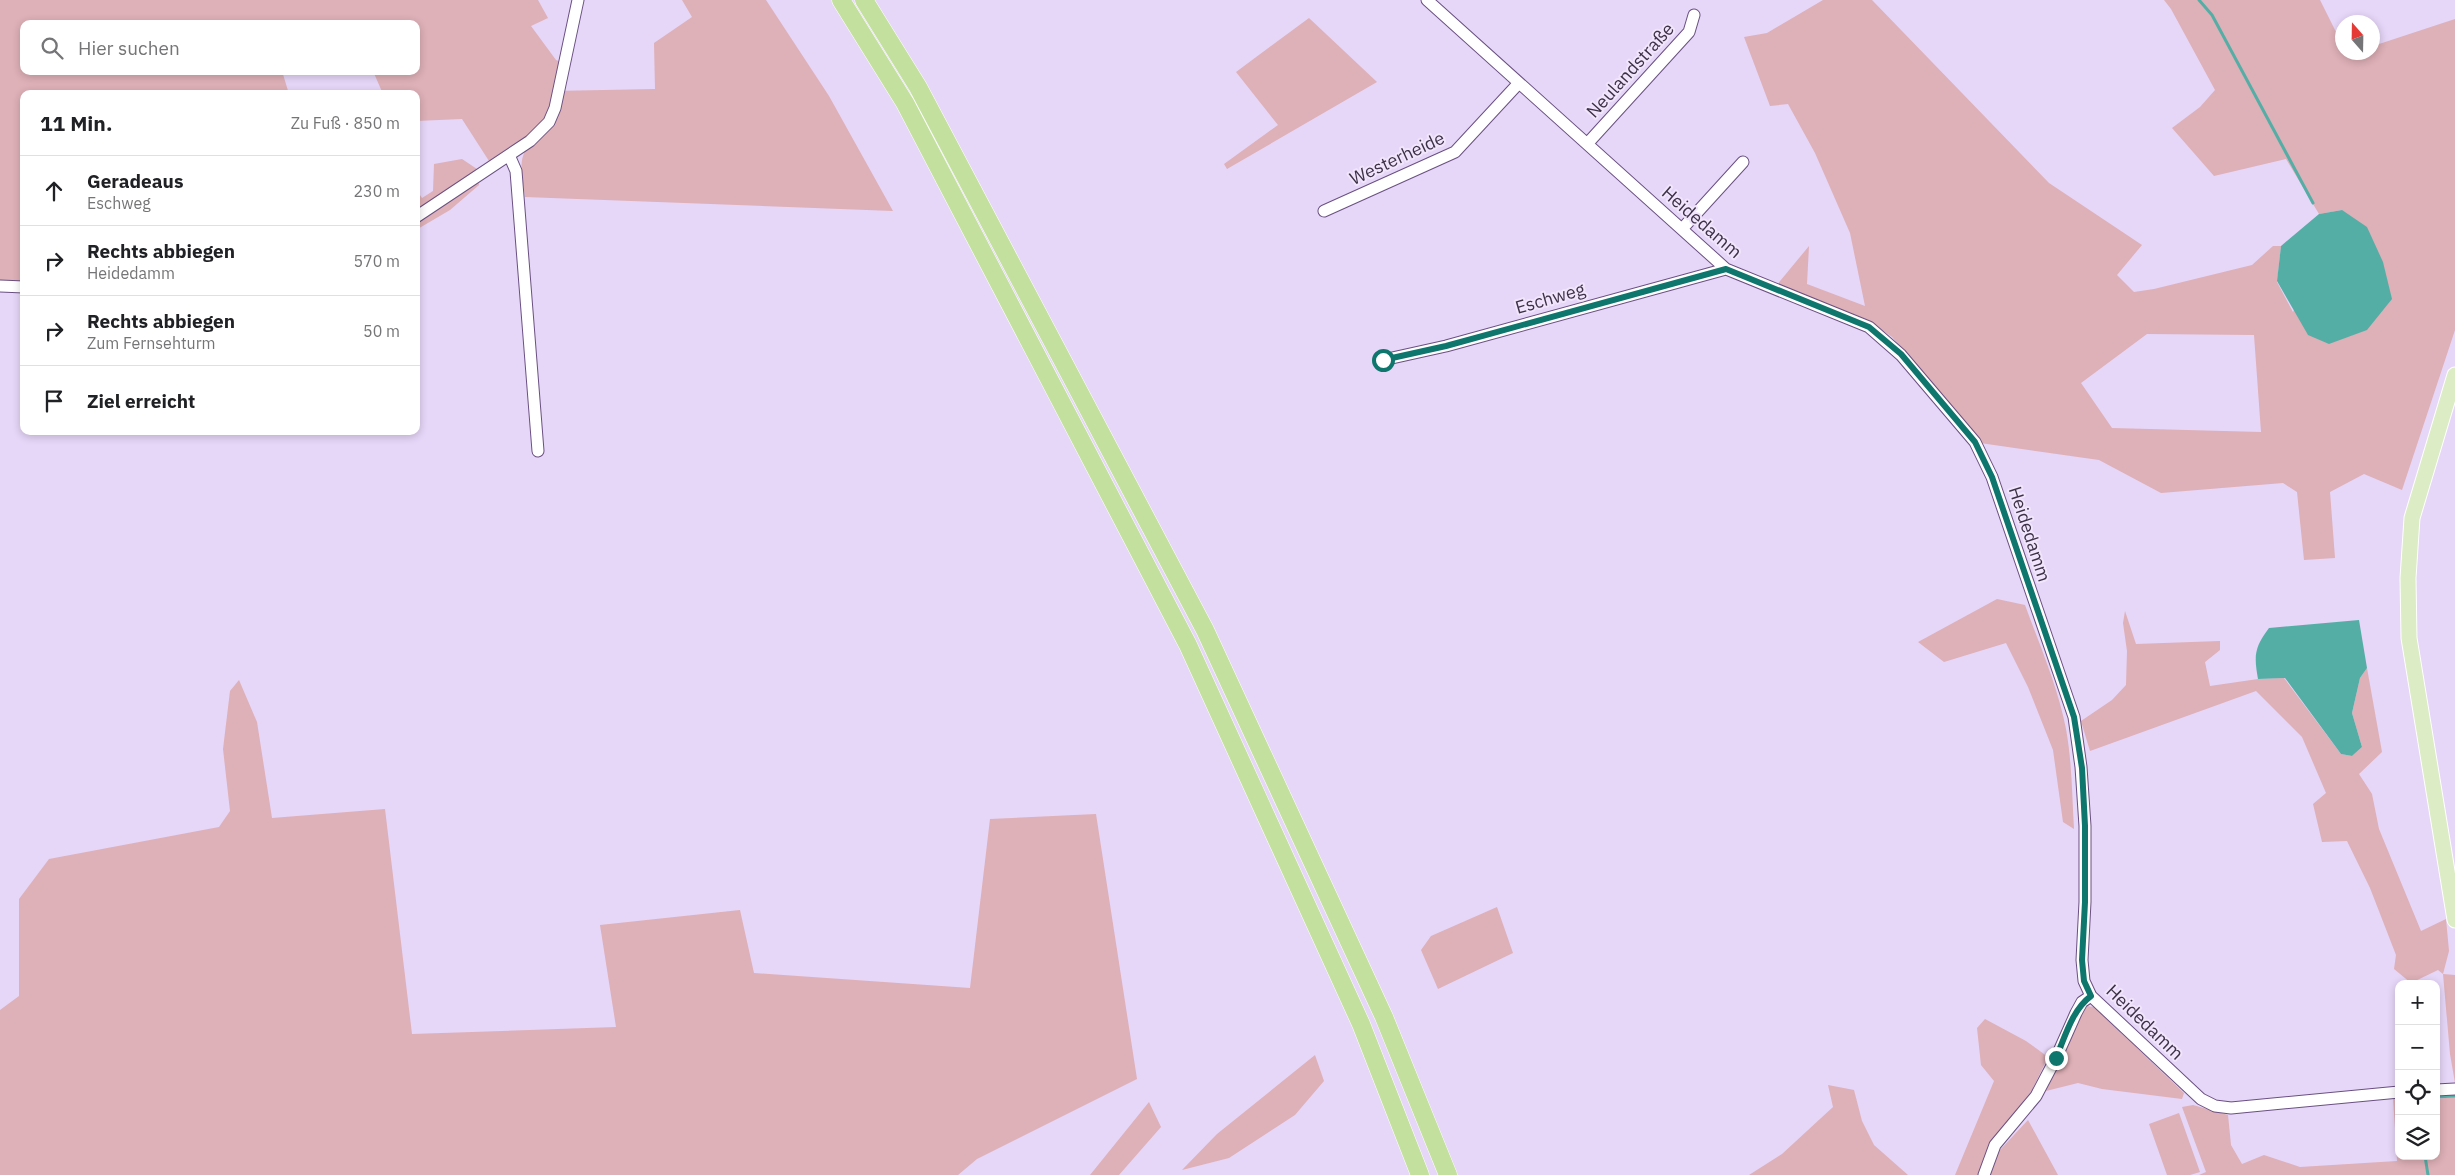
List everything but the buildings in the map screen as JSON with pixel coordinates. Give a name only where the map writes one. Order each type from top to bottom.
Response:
[{"type":"highway","points":[[841,0],[905,103],[1188,645],[1361,1024],[1420,1175]]},
{"type":"highway","points":[[864,0],[918,87],[1205,630],[1384,1017],[1448,1175]]},
{"type":"main road","points":[[2455,376],[2412,518],[2407,608],[2410,647],[2455,920]]},
{"type":"street","points":[[420,214],[509,155],[541,132],[549,122],[559,91],[578,0]]},
{"type":"street","name":"Heidedamm","points":[[1426,0],[1726,269],[1869,327],[1901,354],[1975,442],[1992,477],[2074,717],[2082,768],[2085,826],[2085,902],[2082,960],[2084,981],[2091,996],[2194,1093],[2215,1106],[2231,1108],[2395,1092]]},
{"type":"street","name":"Neulandstraße","points":[[1587,144],[1689,32],[1694,15]]},
{"type":"street","name":"Westerheide","points":[[1324,211],[1455,152],[1518,84]]},
{"type":"street","points":[[509,155],[516,171],[538,451]]},
{"type":"street","points":[[1682,229],[1743,162]]},
{"type":"street","name":"Eschweg","points":[[1383,360],[1446,346],[1726,269]]},
{"type":"street","points":[[0,286],[20,287]]},
{"type":"street","points":[[1984,1175],[1995,1145],[2036,1096],[2082,1002],[2091,996]]},
{"type":"street","points":[[2440,1090],[2455,1089]]},
{"type":"shaded area","points":[[0,0],[538,0],[548,18],[531,26],[556,60],[561,62],[554,91],[655,89],[654,43],[692,17],[682,0],[766,0],[829,96],[893,211],[525,197],[522,162],[523,156],[530,145],[511,146],[489,161],[462,119],[420,121],[420,90],[381,90],[375,75],[420,75],[420,20],[20,20],[20,75],[283,75],[288,90],[20,90],[20,281],[0,281]]},
{"type":"shaded area","points":[[1823,0],[1872,0],[2049,183],[2142,245],[2117,275],[2134,292],[2154,289],[2252,265],[2273,246],[2281,246],[2277,282],[2293,312],[2342,210],[2319,214],[2286,159],[2214,176],[2172,128],[2200,107],[2215,90],[2171,9],[2164,0],[2320,0],[2335,30],[2335,60],[2380,60],[2380,44],[2455,19],[2455,330],[2402,490],[2364,474],[2330,492],[2335,558],[2304,560],[2297,492],[2283,483],[2161,493],[2099,460],[1980,443],[1892,337],[1868,320],[1776,286],[1809,246],[1807,284],[1865,306],[1850,233],[1815,153],[1788,104],[1770,106],[1744,37],[1767,33]],"holes":[[[2147,334],[2254,335],[2261,432],[2112,428],[2081,383]]]},
{"type":"shaded area","points":[[1309,18],[1377,82],[1227,169],[1224,164],[1278,125],[1236,72]]},
{"type":"shaded area","points":[[462,159],[477,169],[479,185],[450,210],[420,228],[420,195],[422,198],[433,191],[434,164]]},
{"type":"shaded area","points":[[2342,210],[2367,227],[2383,262],[2392,299],[2367,330],[2329,344],[2308,335],[2277,281],[2281,246],[2319,214]]},
{"type":"shaded area","points":[[1997,599],[2025,605],[2053,682],[2063,713],[2068,741],[2074,829],[2063,822],[2053,750],[2028,687],[2006,643],[1944,662],[1918,642]]},
{"type":"shaded area","points":[[2125,611],[2136,644],[2220,641],[2220,650],[2205,662],[2210,686],[2258,679],[2284,678],[2341,754],[2352,756],[2362,747],[2352,713],[2360,678],[2367,668],[2382,752],[2359,774],[2372,794],[2379,829],[2421,931],[2446,919],[2449,951],[2443,974],[2438,970],[2417,980],[2407,980],[2394,969],[2396,955],[2370,888],[2347,841],[2322,842],[2313,804],[2326,793],[2302,737],[2256,691],[2090,751],[2081,721],[2112,700],[2126,685],[2127,651],[2123,623]]},
{"type":"shaded area","points":[[2359,620],[2367,668],[2360,678],[2352,713],[2362,747],[2352,756],[2341,754],[2285,678],[2258,679],[2256,652],[2260,641],[2269,628]]},
{"type":"shaded area","points":[[239,680],[257,722],[272,818],[385,809],[412,1034],[616,1027],[600,925],[740,910],[754,973],[970,988],[990,819],[1096,814],[1137,1079],[977,1159],[958,1175],[0,1175],[0,1010],[19,996],[19,899],[49,859],[219,827],[230,811],[223,749],[230,691]]},
{"type":"shaded area","points":[[1497,907],[1513,953],[1438,989],[1421,950],[1431,936]]},
{"type":"shaded area","points":[[2443,974],[2455,975],[2455,1083],[2450,1054]]},
{"type":"shaded area","points":[[2087,1006],[2094,1007],[2184,1093],[2182,1099],[2102,1089],[2078,1083],[2046,1091],[2068,1046],[2082,1011]]},
{"type":"shaded area","points":[[1985,1019],[2026,1041],[2048,1057],[2032,1090],[1991,1144],[1979,1175],[1955,1175],[1994,1081],[1981,1065],[1977,1028]]},
{"type":"shaded area","points":[[1315,1055],[1324,1081],[1295,1115],[1229,1158],[1182,1170],[1217,1134]]},
{"type":"shaded area","points":[[1828,1085],[1854,1090],[1862,1121],[1874,1145],[1908,1175],[1749,1175],[1782,1154],[1833,1107]]},
{"type":"shaded area","points":[[2455,1097],[2455,1175],[2199,1175],[2206,1172],[2182,1107],[2193,1105],[2228,1115],[2231,1145],[2242,1164],[2264,1155],[2300,1167],[2397,1160],[2440,1160],[2440,1099]]},
{"type":"shaded area","points":[[2393,1098],[2395,1098],[2395,1130]]},
{"type":"shaded area","points":[[1149,1102],[1161,1127],[1119,1175],[1090,1175]]},
{"type":"shaded area","points":[[2179,1113],[2200,1172],[2190,1175],[2167,1175],[2149,1124]]},
{"type":"shaded area","points":[[2028,1120],[2058,1175],[1990,1175],[1999,1151]]},
{"type":"waterway","points":[[2199,0],[2212,15],[2313,203]]},
{"type":"waterway","points":[[2440,1097],[2454,1096]]},
{"type":"waterway","points":[[2426,1160],[2428,1175]]},
{"type":"route","points":[[1383,360],[1446,346],[1559,313],[1726,269],[1869,327],[1901,354],[1975,442],[1992,477],[2074,717],[2082,768],[2085,826],[2085,902],[2082,960],[2084,981],[2091,996],[2082,1002],[2056,1058]]}]
